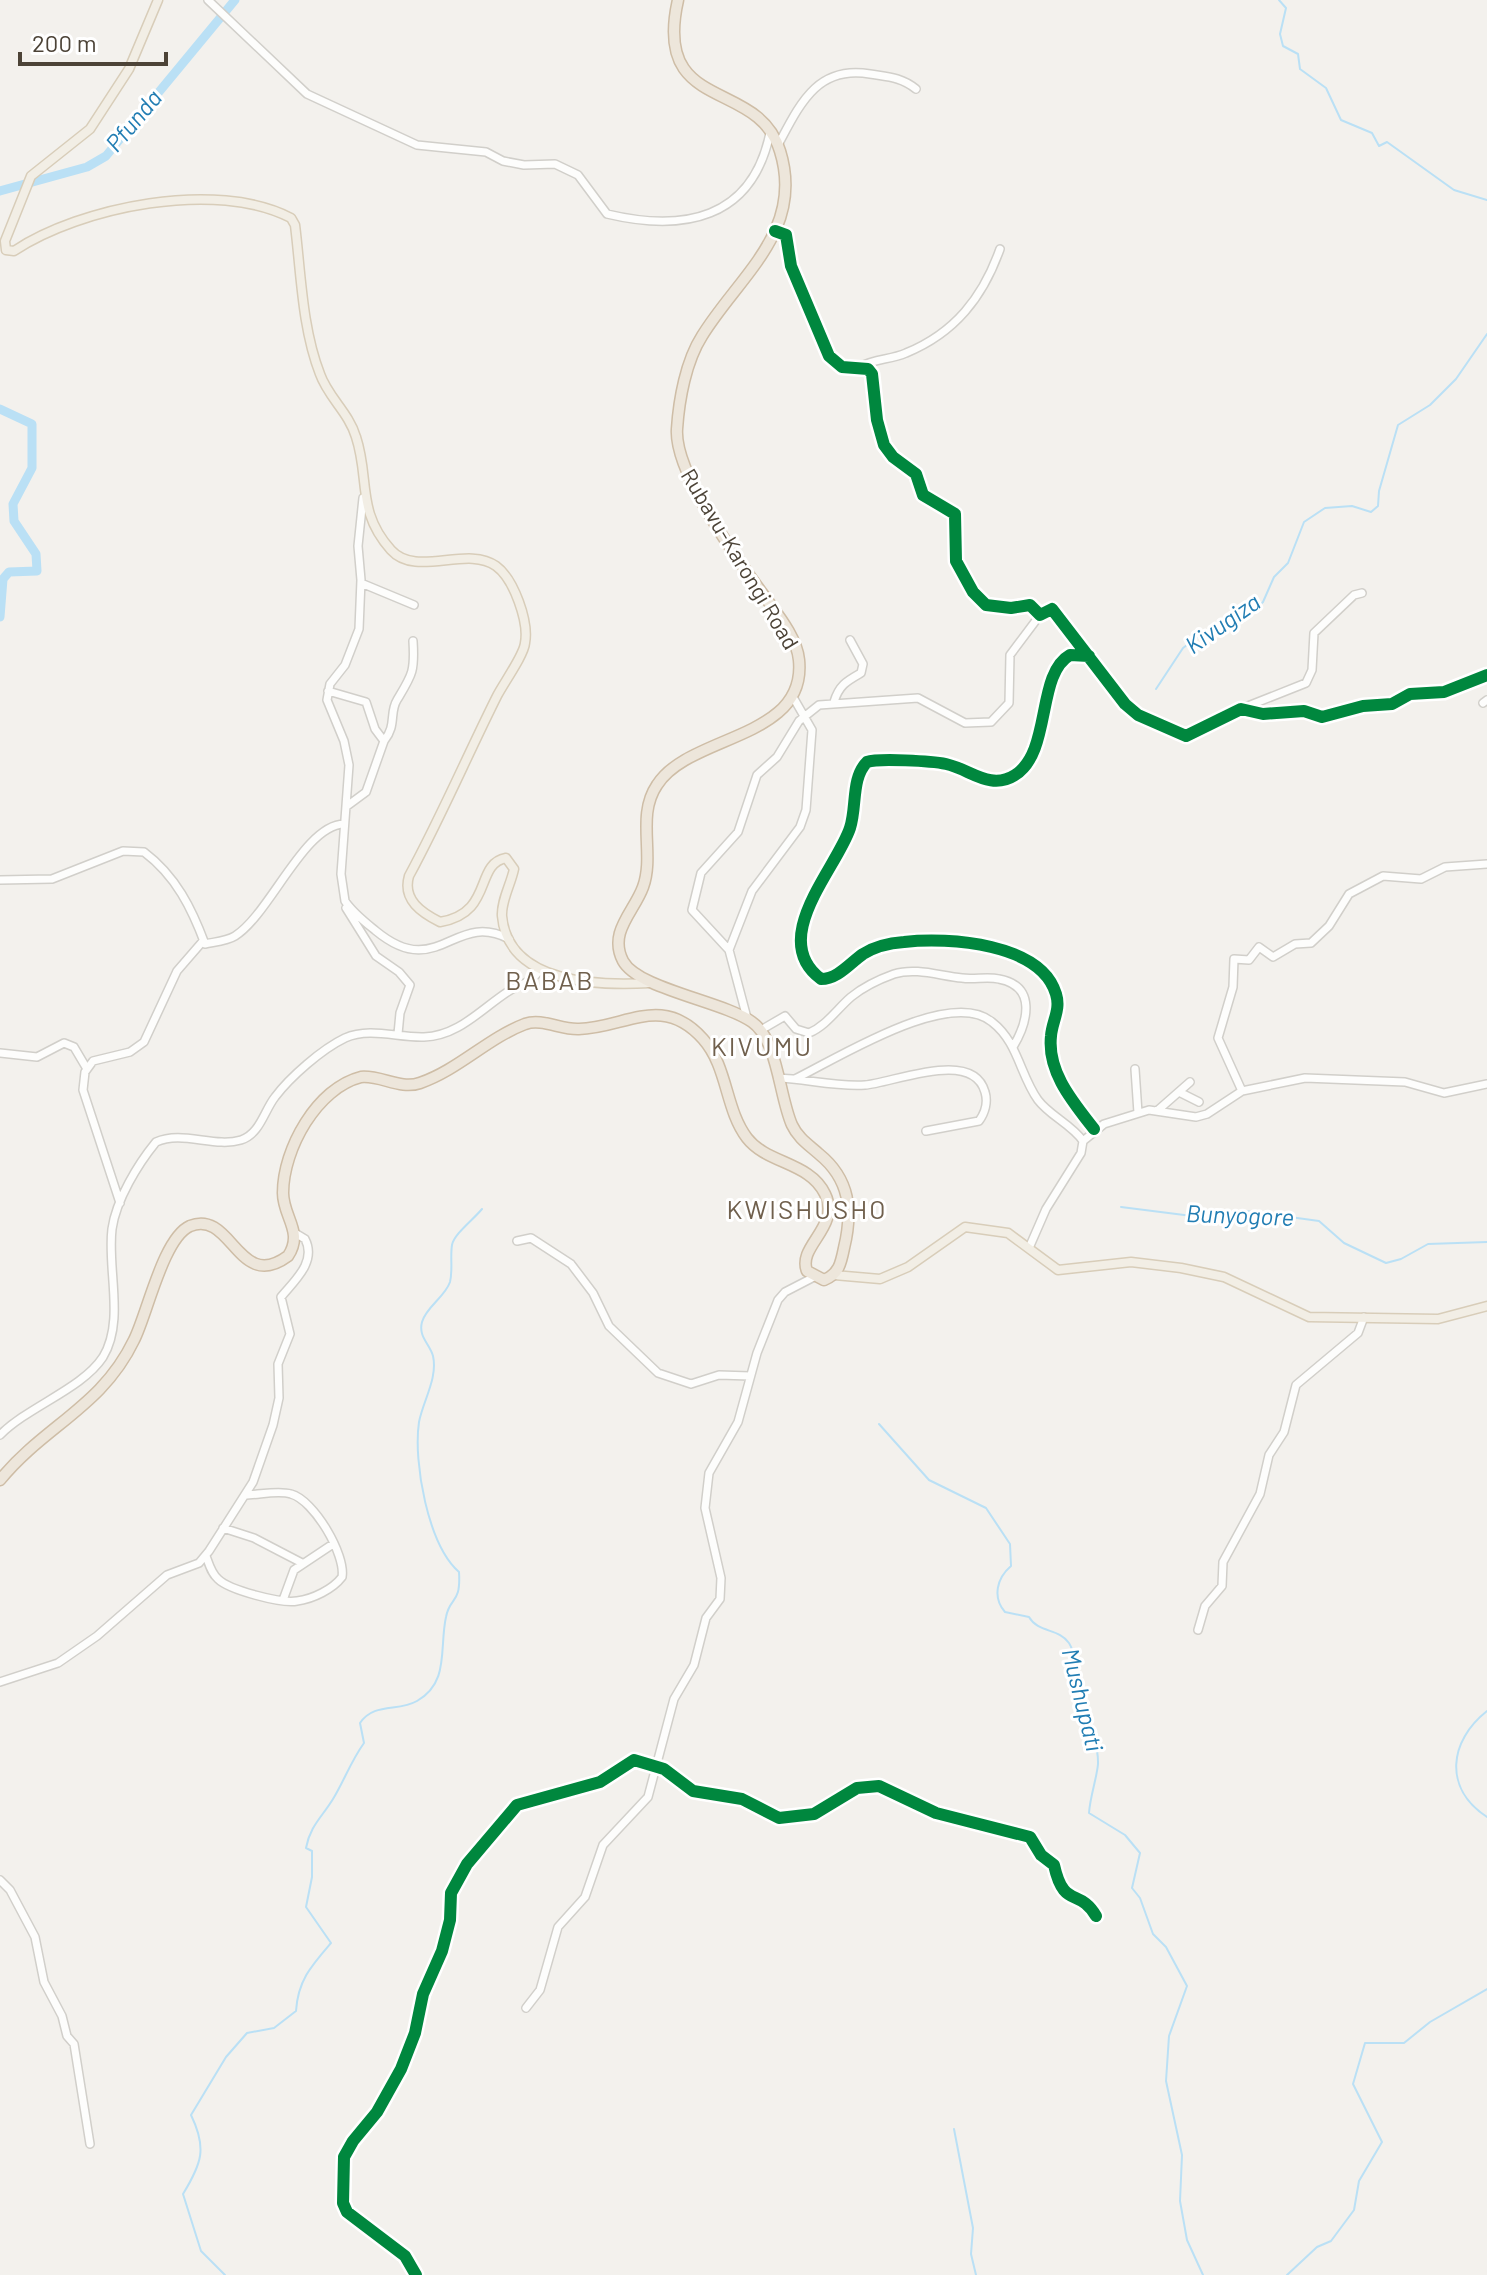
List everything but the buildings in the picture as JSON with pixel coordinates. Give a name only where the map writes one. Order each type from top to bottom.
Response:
[{"type":"highway","name":"Rubavu-Karongi Road","points":[[678,0],[675,43],[687,73],[703,88],[753,113],[770,131],[778,145],[784,179],[775,231],[759,263],[707,327],[694,351],[677,440],[690,484],[796,645],[800,672],[793,697]]},
{"type":"highway","points":[[0,1480],[25,1450],[88,1404],[106,1384],[133,1343],[171,1249],[184,1230],[202,1224],[214,1228],[248,1261],[265,1266],[288,1256],[296,1241],[283,1194],[292,1146],[304,1123],[347,1082],[367,1076],[401,1085],[418,1084],[527,1023],[578,1029],[644,1014],[661,1015],[688,1027],[708,1045],[748,1140],[810,1176],[826,1196],[826,1223],[804,1262],[814,1277],[824,1280],[834,1275],[841,1263],[848,1227],[847,1193],[834,1167],[794,1130],[761,1030],[747,1019],[698,996],[651,982],[624,964],[618,941],[623,923],[644,884],[646,814],[655,786],[676,767],[777,714],[793,697]]},
{"type":"main road","points":[[158,0],[132,64],[92,126],[35,172],[3,252],[14,251],[39,235],[89,215],[134,207],[241,201],[291,218],[295,225],[304,298],[319,374],[356,434],[362,461],[363,498],[380,534],[395,555],[408,560],[479,560],[496,566],[509,584],[522,615],[525,647],[512,665],[407,883],[416,908],[440,922],[470,911],[481,896],[489,872],[499,860],[509,860],[514,869],[502,917],[517,953],[539,971],[628,984],[651,982]]},
{"type":"main road","points":[[834,1275],[880,1279],[908,1267],[965,1227],[1008,1233],[1058,1270],[1131,1262],[1181,1268],[1224,1277],[1296,1313],[1438,1319],[1487,1306]]},
{"type":"street","points":[[208,0],[307,94],[417,145],[486,152],[503,161],[524,165],[555,164],[578,175],[607,214],[642,223],[710,216],[724,206],[757,172],[770,131]]},
{"type":"street","points":[[778,145],[797,106],[826,77],[859,71],[897,77],[916,89]]},
{"type":"street","points":[[775,231],[786,235],[791,266],[829,356],[842,367],[859,367],[878,357],[904,354],[936,339],[977,299],[991,277],[1000,249]]},
{"type":"street","points":[[859,367],[872,374],[878,428],[889,452],[916,474],[926,498],[955,514],[956,561],[973,592],[986,605],[1011,608],[1030,605],[1040,615]]},
{"type":"street","points":[[363,498],[358,546],[361,583],[359,629],[345,665],[328,691],[327,700],[348,753],[341,874],[345,901],[367,945],[410,985],[402,1005],[398,1034]]},
{"type":"street","points":[[361,583],[414,605]]},
{"type":"street","points":[[747,1019],[729,950],[692,910],[694,894],[701,873],[738,832],[757,775],[777,757],[796,725],[819,705],[918,698],[965,723],[991,722],[1009,703],[1010,655],[1040,615],[1049,608],[1055,611],[1125,704],[1138,715],[1177,734],[1190,735],[1241,709],[1306,683],[1312,670],[1314,633],[1354,595],[1362,593]]},
{"type":"street","points":[[834,702],[835,693],[849,678],[861,673],[863,664],[850,640]]},
{"type":"street","points":[[347,806],[366,792],[384,741],[392,731],[396,700],[408,687],[414,670],[413,641]]},
{"type":"street","points":[[1089,656],[1070,655],[1057,666],[1041,727],[1026,762],[1016,774],[991,781],[946,764],[908,763],[886,758],[877,758],[862,767],[850,827],[816,890],[804,917],[802,933],[809,964],[821,979],[831,977],[865,952],[905,942],[980,945],[1039,966],[1057,996],[1058,1009],[1051,1037],[1057,1076],[1094,1129]]},
{"type":"street","points":[[1241,709],[1263,714],[1304,711],[1322,717],[1363,706],[1392,704],[1410,694],[1444,692],[1487,675]]},
{"type":"street","points":[[328,691],[366,702],[384,741]]},
{"type":"street","points":[[729,950],[752,891],[803,819],[812,756],[812,730],[793,697]]},
{"type":"street","points":[[0,880],[52,879],[123,851],[144,852],[180,890],[195,914],[205,944],[238,934],[266,904],[274,889],[322,830],[344,824]]},
{"type":"street","points":[[1242,1091],[1218,1038],[1233,987],[1234,959],[1249,960],[1257,947],[1273,957],[1295,944],[1311,943],[1329,926],[1349,894],[1383,876],[1421,879],[1445,867],[1487,864]]},
{"type":"street","points":[[345,901],[381,935],[410,951],[436,949],[458,937],[485,930],[512,941]]},
{"type":"street","points":[[120,1203],[85,1100],[82,1080],[87,1069],[98,1058],[130,1052],[144,1042],[177,971],[203,941]]},
{"type":"street","points":[[0,1435],[28,1411],[78,1380],[104,1356],[114,1320],[111,1251],[120,1203],[156,1142],[172,1137],[220,1142],[241,1140],[255,1130],[279,1093],[324,1050],[353,1036],[398,1034],[425,1037],[446,1033],[478,1016],[539,971]]},
{"type":"street","points":[[761,1030],[785,1016],[796,1029],[809,1033],[852,996],[872,985],[898,973],[928,972],[963,979],[998,979],[1015,985],[1024,994],[1028,1011],[1013,1047]]},
{"type":"street","points":[[795,1079],[878,1038],[946,1012],[969,1012],[984,1016],[1013,1047],[1040,1103],[1083,1141]]},
{"type":"street","points":[[0,1053],[37,1057],[64,1043],[74,1047],[87,1069]]},
{"type":"street","points":[[1135,1069],[1138,1113]]},
{"type":"street","points":[[778,1078],[862,1085],[941,1070],[965,1073],[978,1080],[986,1099],[979,1121],[926,1131]]},
{"type":"street","points":[[1029,1248],[1046,1209],[1081,1153],[1083,1141],[1094,1129],[1138,1113],[1157,1111],[1196,1117],[1217,1109],[1242,1091],[1313,1077],[1405,1082],[1444,1093],[1487,1084]]},
{"type":"street","points":[[1157,1111],[1190,1082]]},
{"type":"street","points":[[1181,1093],[1199,1102]]},
{"type":"street","points":[[0,1682],[58,1663],[107,1628],[167,1575],[199,1563],[206,1556],[259,1470],[276,1412],[278,1364],[290,1334],[281,1297],[302,1273],[309,1253],[305,1239],[295,1233]]},
{"type":"street","points":[[517,1241],[531,1238],[571,1264],[593,1293],[609,1326],[658,1373],[691,1384],[719,1375],[750,1376]]},
{"type":"street","points":[[526,2008],[540,1990],[558,1927],[585,1897],[603,1845],[644,1804],[674,1699],[694,1665],[702,1625],[720,1599],[719,1570],[706,1518],[709,1473],[738,1422],[750,1376],[781,1296],[814,1277]]},
{"type":"street","points":[[1198,1630],[1205,1606],[1222,1586],[1223,1562],[1260,1494],[1269,1455],[1284,1432],[1296,1385],[1358,1333],[1364,1317]]},
{"type":"street","points":[[206,1556],[214,1575],[228,1586],[283,1600],[298,1601],[336,1585],[343,1570],[317,1515],[290,1493],[245,1495]]},
{"type":"street","points":[[223,1528],[254,1538],[302,1563]]},
{"type":"street","points":[[283,1600],[288,1579],[302,1563],[333,1544]]},
{"type":"street","points":[[416,2275],[405,2256],[347,2212],[343,2203],[343,2163],[353,2141],[377,2112],[393,2085],[412,2043],[423,1994],[448,1929],[453,1887],[473,1856],[519,1804],[600,1782],[634,1760],[656,1766],[677,1777],[693,1791],[742,1799],[779,1818],[814,1814],[857,1788],[879,1786],[936,1813],[1025,1835],[1054,1865],[1056,1882],[1062,1890],[1088,1906],[1096,1916]]},
{"type":"street","points":[[0,1880],[10,1890],[35,1937],[44,1982],[62,2016],[67,2036],[74,2044],[90,2144]]},
{"type":"waterway","name":"Pfunda","points":[[0,191],[87,167],[106,156],[235,0]]},
{"type":"waterway","points":[[1279,0],[1286,8],[1280,34],[1283,46],[1298,54],[1300,69],[1326,88],[1341,120],[1372,133],[1379,146],[1387,142],[1454,190],[1487,200]]},
{"type":"waterway","name":"Kivugiza","points":[[1156,689],[1183,648],[1199,636],[1252,612],[1263,602],[1274,577],[1288,563],[1304,522],[1325,508],[1352,506],[1371,512],[1378,506],[1379,491],[1398,425],[1430,405],[1456,379],[1487,334]]},
{"type":"waterway","name":"Pfunda","points":[[0,409],[32,424],[32,468],[13,504],[14,521],[36,554],[37,571],[9,572],[3,579],[0,617]]},
{"type":"waterway","name":"Bunyogore","points":[[1121,1207],[1200,1217],[1246,1211],[1319,1221],[1344,1243],[1386,1263],[1401,1259],[1428,1244],[1487,1242]]},
{"type":"waterway","points":[[225,2275],[201,2251],[183,2194],[195,2173],[201,2146],[191,2115],[226,2057],[247,2033],[274,2028],[296,2011],[303,1982],[331,1943],[306,1907],[312,1877],[312,1851],[306,1848],[313,1828],[364,1743],[360,1723],[372,1712],[417,1701],[427,1693],[439,1674],[446,1617],[457,1595],[459,1572],[439,1543],[421,1480],[419,1422],[434,1364],[421,1327],[427,1312],[450,1282],[453,1241],[482,1209]]},
{"type":"waterway","name":"Mushupati","points":[[879,1424],[929,1480],[986,1508],[1010,1544],[1011,1566],[1002,1576],[997,1594],[1005,1612],[1029,1617],[1038,1626],[1065,1638],[1071,1647],[1073,1674],[1097,1754],[1089,1813],[1125,1835],[1140,1853],[1132,1888],[1140,1898],[1153,1934],[1166,1947],[1187,1986],[1169,2036],[1166,2081],[1182,2155],[1180,2201],[1187,2240],[1203,2275]]},
{"type":"waterway","points":[[1487,1711],[1465,1736],[1456,1764],[1463,1792],[1487,1817]]},
{"type":"waterway","points":[[1287,2275],[1317,2247],[1331,2241],[1354,2210],[1359,2181],[1382,2142],[1353,2084],[1365,2043],[1404,2043],[1430,2022],[1487,1989]]},
{"type":"waterway","points":[[954,2129],[973,2228],[971,2254],[976,2275]]},
{"type":"cycle path","points":[[775,231],[786,235],[791,266],[829,356],[842,367],[868,369],[872,374],[877,420],[884,445],[893,457],[916,474],[923,495],[955,514],[956,561],[973,592],[986,605],[1011,608],[1030,605],[1040,615],[1052,609],[1125,704],[1138,715],[1186,736],[1241,709],[1263,714],[1304,711],[1322,717],[1363,706],[1392,704],[1410,694],[1444,692],[1487,675]]},
{"type":"cycle path","points":[[1089,656],[1070,655],[1059,665],[1047,695],[1034,749],[1027,764],[1015,775],[997,781],[939,763],[867,762],[856,784],[850,828],[810,904],[803,924],[801,944],[806,963],[821,979],[838,973],[872,949],[904,942],[968,943],[1013,954],[1032,964],[1047,977],[1056,994],[1051,1049],[1057,1074],[1094,1129]]},
{"type":"cycle path","points":[[416,2275],[405,2256],[347,2212],[343,2203],[344,2157],[377,2112],[401,2069],[415,2033],[423,1994],[442,1951],[450,1920],[451,1893],[467,1864],[517,1805],[600,1782],[634,1760],[664,1769],[693,1791],[742,1799],[779,1818],[814,1814],[857,1788],[879,1786],[936,1813],[1030,1837],[1041,1855],[1054,1865],[1062,1888],[1084,1902],[1096,1916]]},
{"type":"district","name":"BABAB","points":[[550,981]]},
{"type":"district","name":"KIVUMU","points":[[762,1047]]},
{"type":"district","name":"KWISHUSHO","points":[[807,1210]]}]
